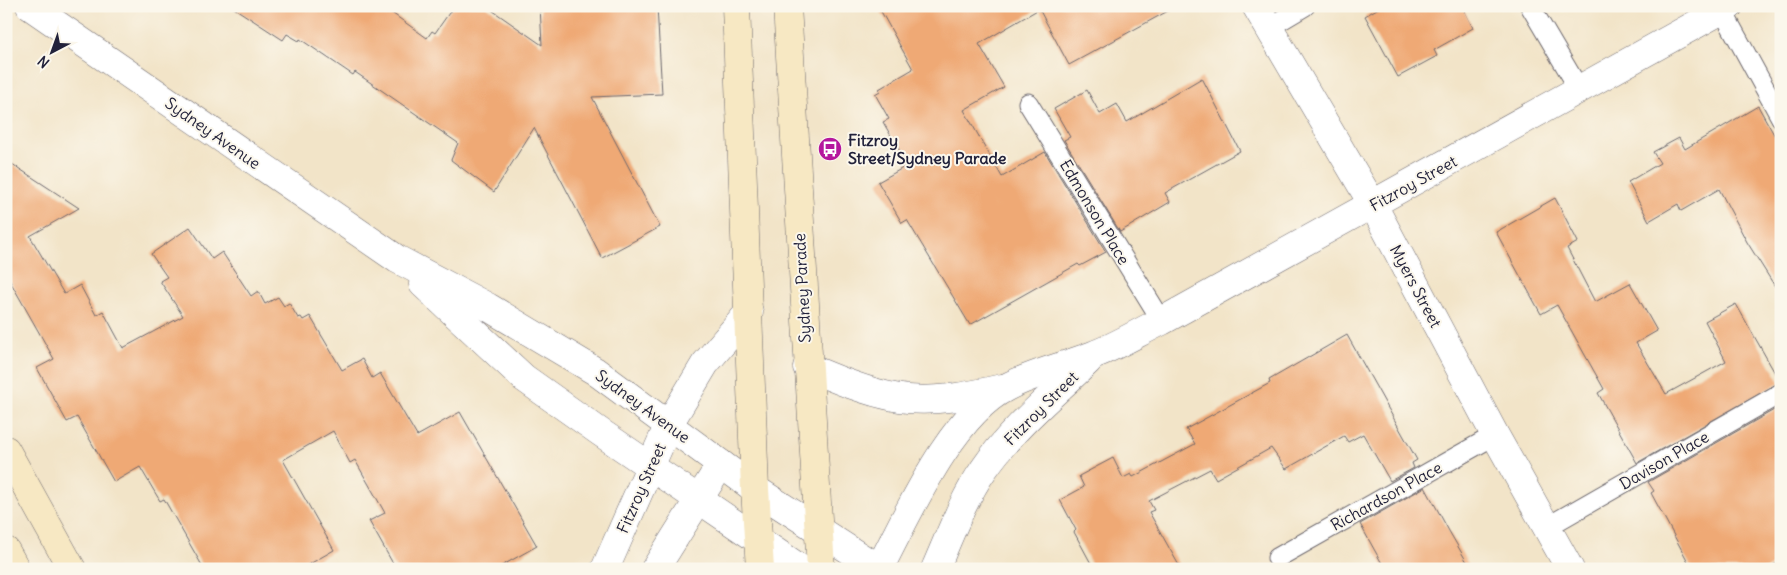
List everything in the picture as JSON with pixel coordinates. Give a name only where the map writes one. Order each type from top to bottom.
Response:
[{"type":"street","name":"Sydney Avenue","points":[[30,6],[397,260],[545,340],[595,370],[755,489],[879,569]]},
{"type":"street","points":[[736,6],[750,312],[755,489],[760,569]]},
{"type":"street","name":"Sydney Parade","points":[[786,6],[821,569]]},
{"type":"street","name":"Fitzroy Street","points":[[807,367],[865,390],[896,398],[939,398],[1006,387],[1094,354],[1162,321],[1726,8]]},
{"type":"street","name":"Myers Street","points":[[1262,17],[1373,205],[1494,435],[1570,569]]},
{"type":"street","name":"Sydney Avenue","points":[[397,260],[524,378],[800,569]]},
{"type":"street","name":"Fitzroy Street","points":[[605,569],[669,424],[705,364],[750,312]]},
{"type":"street","name":"Fitzroy Street","points":[[935,569],[958,516],[984,469],[1019,428],[1094,354]]},
{"type":"street","name":"Fitzroy Street","points":[[879,569],[938,460],[956,434],[971,415],[1006,387]]},
{"type":"street","points":[[6,450],[72,569]]},
{"type":"street","points":[[655,569],[721,464]]},
{"type":"street","points":[[6,551],[16,569]]},
{"type":"lane","points":[[1262,17],[1305,6]]},
{"type":"lane","points":[[1530,6],[1579,89]]},
{"type":"lane","points":[[1726,8],[1781,118]]},
{"type":"lane","name":"Edmonson Place","points":[[1028,103],[1162,321]]},
{"type":"lane","name":"Davison Place","points":[[1547,527],[1781,393]]},
{"type":"lane","name":"Richardson Place","points":[[1277,558],[1494,435]]},
{"type":"building","points":[[231,6],[382,6],[427,38],[432,31],[435,33],[454,6],[486,6],[542,45],[540,6],[657,6],[662,94],[592,97],[660,227],[602,258],[534,128],[494,192],[451,160],[458,143],[355,72],[353,75],[300,39],[299,41],[287,34],[283,40]]},
{"type":"building","points":[[878,6],[1177,6],[1069,65],[1039,9],[979,44],[1004,87],[964,110],[1002,177],[1045,152],[1106,252],[1080,266],[1078,264],[970,325],[907,220],[902,223],[878,182],[908,165],[883,122],[889,119],[875,94],[880,91],[879,89],[913,69]]},
{"type":"building","points":[[1382,6],[1462,6],[1473,28],[1434,50],[1437,56],[1398,77],[1365,16]]},
{"type":"building","points":[[1202,78],[1240,151],[1165,193],[1170,202],[1120,232],[1064,140],[1070,137],[1054,109],[1087,90],[1100,114],[1117,104],[1127,122]]},
{"type":"building","points":[[1758,106],[1781,147],[1781,296],[1747,242],[1719,189],[1681,211],[1678,204],[1649,221],[1628,182],[1660,163],[1653,152],[1679,138],[1685,149]]},
{"type":"building","points":[[6,160],[79,208],[30,236],[64,294],[80,285],[96,315],[103,311],[123,348],[183,316],[160,281],[167,277],[151,254],[190,227],[212,259],[222,252],[251,296],[258,291],[265,304],[278,297],[284,306],[289,303],[298,318],[301,317],[303,320],[310,316],[342,370],[362,359],[372,378],[380,373],[417,436],[460,412],[537,546],[496,569],[396,569],[369,521],[385,513],[355,460],[350,463],[333,431],[283,460],[334,550],[301,569],[204,569],[164,499],[160,501],[140,467],[114,482],[77,417],[67,422],[37,368],[54,359],[6,274]]},
{"type":"building","points":[[1555,198],[1578,242],[1567,248],[1595,302],[1630,283],[1657,331],[1636,343],[1666,394],[1726,361],[1705,321],[1736,304],[1780,382],[1637,463],[1598,393],[1604,389],[1557,305],[1541,314],[1496,232]]},
{"type":"building","points":[[1347,335],[1417,460],[1412,463],[1414,468],[1390,481],[1363,434],[1348,442],[1344,436],[1286,469],[1271,448],[1216,479],[1210,469],[1149,501],[1154,510],[1149,512],[1181,569],[1094,569],[1074,532],[1076,530],[1060,500],[1084,487],[1079,476],[1113,458],[1123,478],[1131,474],[1133,477],[1195,444],[1186,429],[1270,383],[1269,380]]},
{"type":"building","points":[[1781,406],[1781,561],[1766,569],[1692,569],[1651,493],[1654,491],[1648,482]]},
{"type":"building","points":[[1425,487],[1471,569],[1385,569],[1360,524]]},
{"type":"place","name":"Fitzroy Street/Sydney Parade","points":[[830,149]]}]
